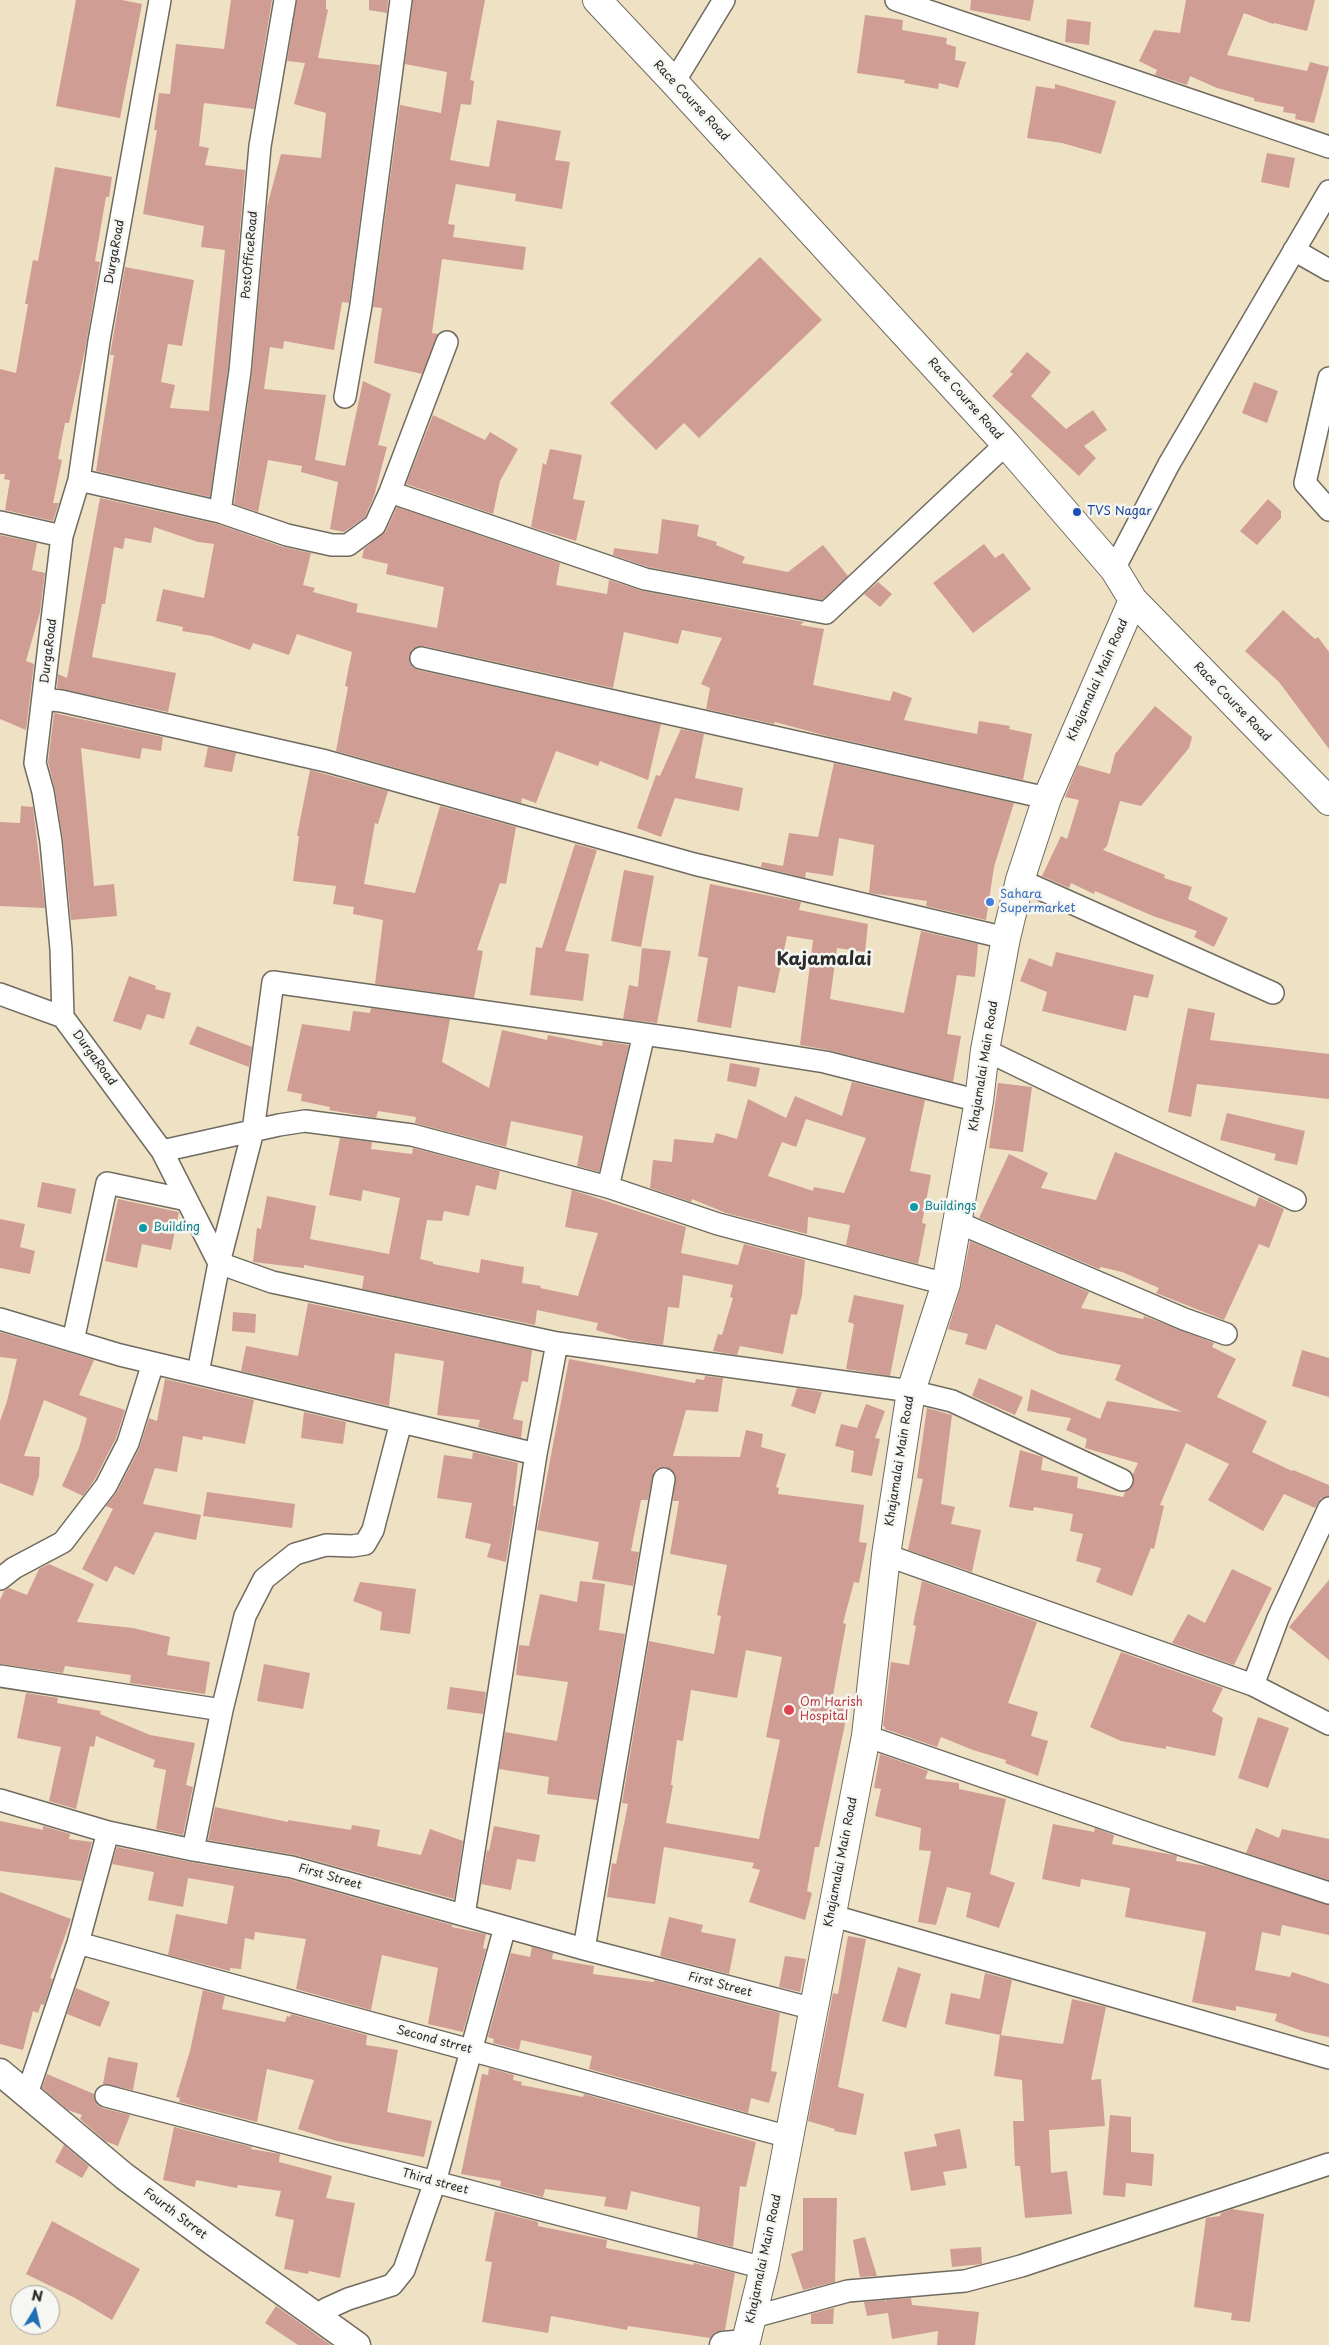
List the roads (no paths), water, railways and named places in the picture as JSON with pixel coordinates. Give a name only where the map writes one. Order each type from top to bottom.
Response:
[{"type":"main road","name":"Race Course Road","points":[[596,0],[674,82],[1006,444],[1114,569],[1133,600],[1329,800]]},
{"type":"main road","name":"Khajamalai Main Road","points":[[738,2344],[753,2317],[814,2009],[830,1915],[866,1736],[886,1555],[911,1391],[946,1284],[979,1101],[985,1050],[1006,938],[1020,880],[1047,798],[1133,600]]},
{"type":"street","name":"DurgaRoad","points":[[160,0],[99,341],[79,480],[62,536],[35,764],[43,792],[51,842],[61,949],[63,1017],[162,1151],[219,1263]]},
{"type":"street","name":"PostOfficeRoad","points":[[220,512],[240,371],[260,146],[285,0]]},
{"type":"street","points":[[345,397],[361,305],[401,0]]},
{"type":"street","points":[[674,82],[724,0]]},
{"type":"street","points":[[896,0],[1329,146]]},
{"type":"street","points":[[1114,569],[1169,464],[1329,191]]},
{"type":"street","points":[[1294,250],[1329,270]]},
{"type":"street","points":[[79,480],[220,512],[287,535],[332,545],[348,545],[375,525],[390,492],[447,342]]},
{"type":"street","points":[[1329,378],[1305,483],[1329,510]]},
{"type":"street","points":[[390,492],[645,578],[826,613],[1006,444]]},
{"type":"street","points":[[0,522],[62,536]]},
{"type":"street","points":[[421,658],[1047,798]]},
{"type":"street","points":[[44,699],[61,701],[326,762],[694,864],[1006,938]]},
{"type":"street","points":[[1020,880],[1273,993]]},
{"type":"street","points":[[198,1373],[219,1263],[253,1131],[273,982],[644,1034],[825,1062],[979,1101]]},
{"type":"street","points":[[0,994],[63,1017]]},
{"type":"street","points":[[608,1187],[644,1034]]},
{"type":"street","points":[[985,1050],[1295,1200]]},
{"type":"street","points":[[162,1151],[305,1121],[412,1135],[608,1187],[718,1224],[946,1284]]},
{"type":"street","points":[[73,1341],[107,1183],[187,1200]]},
{"type":"street","points":[[958,1223],[1184,1319],[1226,1334]]},
{"type":"street","points":[[219,1263],[272,1282],[557,1343],[911,1391],[952,1402],[1122,1480]]},
{"type":"street","points":[[0,1319],[153,1362],[536,1454]]},
{"type":"street","points":[[464,1915],[536,1454],[557,1343]]},
{"type":"street","points":[[0,1579],[14,1568],[62,1542],[106,1486],[128,1443],[153,1362]]},
{"type":"street","points":[[193,1850],[222,1710],[245,1616],[264,1579],[295,1554],[326,1545],[352,1546],[365,1544],[373,1530],[401,1422]]},
{"type":"street","points":[[584,1949],[664,1479]]},
{"type":"street","points":[[1253,1686],[1278,1618],[1329,1508]]},
{"type":"street","points":[[886,1555],[1253,1686],[1329,1724]]},
{"type":"street","points":[[0,1676],[222,1710]]},
{"type":"street","points":[[866,1736],[1158,1837],[1329,1893]]},
{"type":"street","name":"First Street","points":[[0,1800],[108,1832],[193,1850],[292,1867],[584,1949],[814,2009]]},
{"type":"street","points":[[27,2094],[78,1943],[108,1832]]},
{"type":"street","points":[[830,1915],[1329,2058]]},
{"type":"street","points":[[319,2319],[326,2309],[392,2285],[404,2270],[435,2182],[505,1927]]},
{"type":"street","name":"Second strret","points":[[78,1943],[789,2138]]},
{"type":"street","name":"Fourth Strret","points":[[0,2072],[124,2176],[357,2345]]},
{"type":"street","name":"Third street","points":[[106,2096],[764,2268]]},
{"type":"street","points":[[753,2317],[848,2291],[965,2281],[1020,2266],[1329,2164]]},
{"type":"place","name":"TVS Nagar","points":[[1077,512]]},
{"type":"place","name":"Sahara Supermarket","points":[[990,902]]},
{"type":"place","name":"Buildings","points":[[914,1207]]},
{"type":"place","name":"Building","points":[[143,1228]]},
{"type":"place","name":"Om Harish Hospital","points":[[789,1710]]},
{"type":"district","name":"Kajamalai","points":[[824,960]]}]
